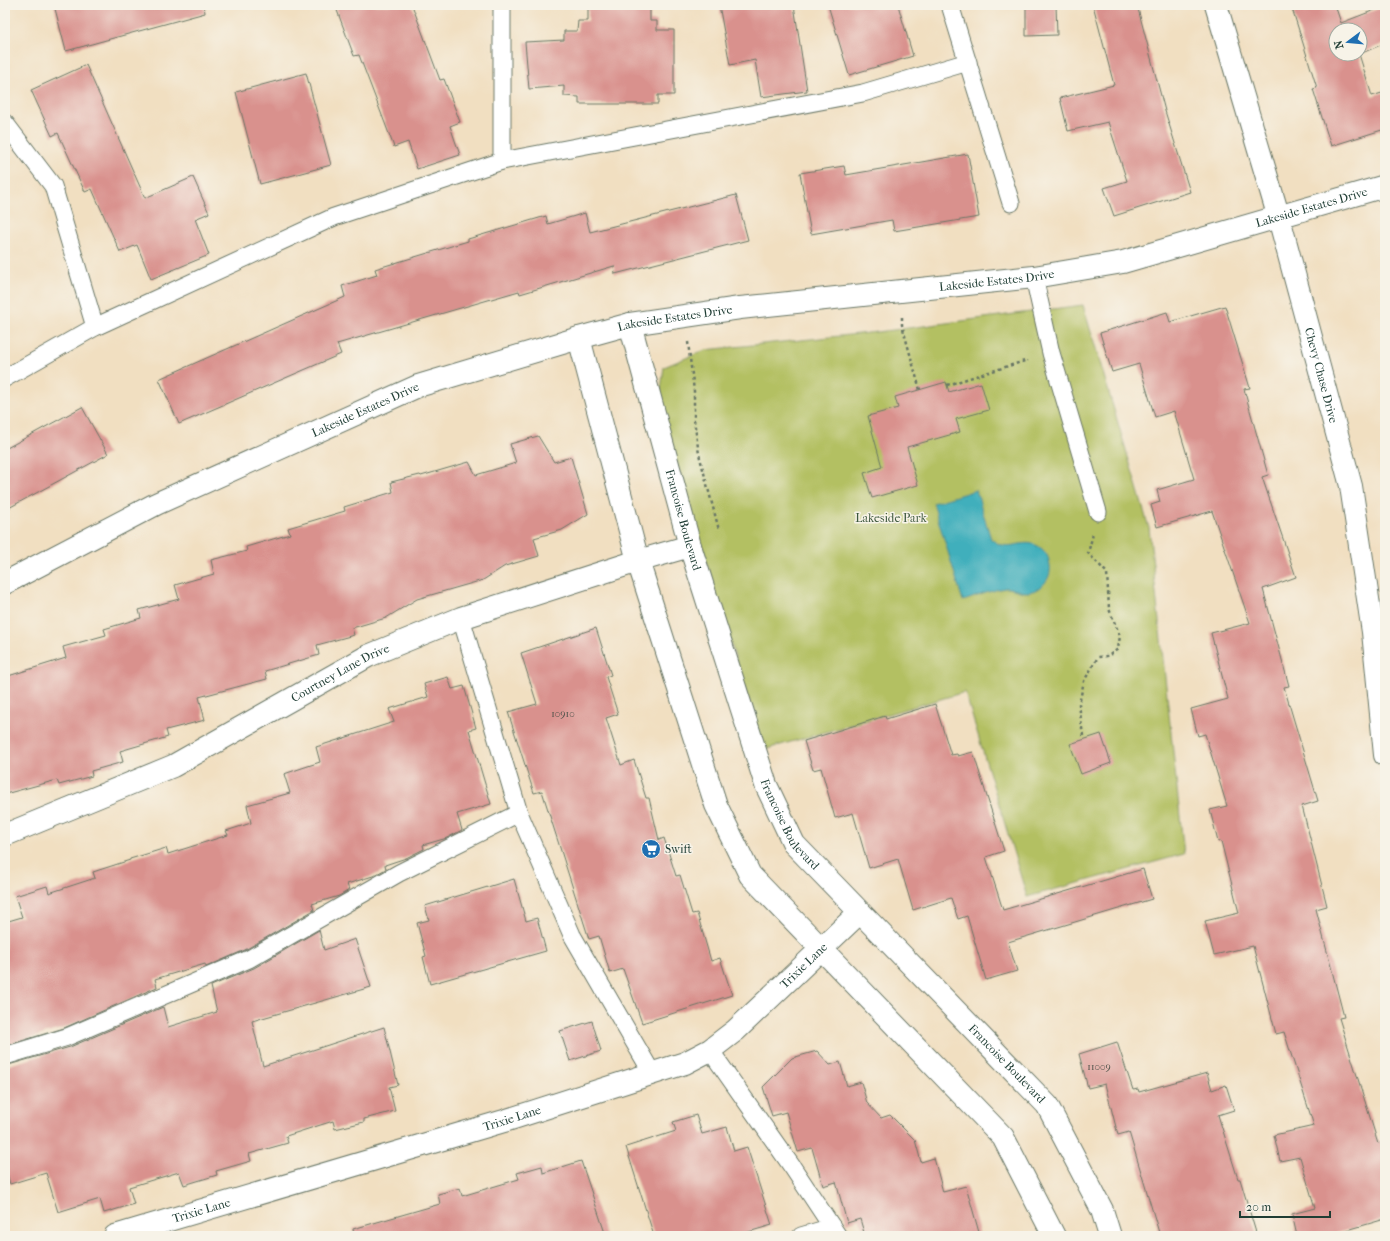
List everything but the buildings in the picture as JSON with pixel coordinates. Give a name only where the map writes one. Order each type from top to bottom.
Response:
[{"type":"street","name":"Chevy Chase Drive","points":[[1216,5],[1279,218],[1351,486],[1373,632],[1385,755]]},
{"type":"street","name":"Lakeside Estates Drive","points":[[5,584],[156,504],[418,386],[579,338],[630,324],[740,308],[1034,276],[1123,262],[1279,218],[1385,186]]},
{"type":"street","name":"Francoise Boulevard","points":[[630,324],[690,546],[766,785],[794,844],[1047,1105],[1102,1210],[1110,1236]]},
{"type":"street","points":[[579,338],[638,561],[716,805],[750,875],[1003,1137],[1054,1236]]},
{"type":"street","name":"Courtney Lane Drive","points":[[5,835],[173,766],[368,656],[461,618],[638,561],[690,546]]},
{"type":"street","name":"Trixie Lane","points":[[115,1236],[504,1120],[685,1063],[710,1050],[736,1030],[860,912]]},
{"type":"lane","points":[[502,5],[502,161]]},
{"type":"lane","points":[[950,5],[1011,203]]},
{"type":"lane","points":[[5,378],[95,327],[334,217],[502,161],[863,93],[968,62]]},
{"type":"lane","points":[[5,123],[53,186],[95,327]]},
{"type":"lane","points":[[1034,276],[1051,353],[1098,512]]},
{"type":"lane","points":[[461,618],[519,813],[572,935],[652,1073]]},
{"type":"lane","points":[[5,1056],[67,1037],[250,959],[399,873],[519,813]]},
{"type":"lane","points":[[710,1050],[793,1168],[835,1231],[801,1236]]},
{"type":"path","points":[[902,290],[902,325],[920,390]]},
{"type":"path","points":[[684,316],[694,391],[694,420],[699,454],[719,530]]},
{"type":"path","points":[[947,385],[1051,353]]},
{"type":"path","points":[[1083,736],[1078,704],[1084,681],[1098,657],[1108,656],[1118,649],[1120,636],[1109,609],[1107,572],[1088,553],[1098,512]]},
{"type":"green space","name":"Lakeside Park","points":[[1083,305],[1149,528],[1184,854],[1027,897],[965,692],[763,750],[659,404],[664,367],[705,350],[878,332]]},
{"type":"water","points":[[976,490],[991,539],[1006,546],[1024,543],[1034,544],[1047,554],[1050,563],[1049,576],[1044,584],[1036,590],[1026,592],[1005,588],[963,601],[933,503]]},
{"type":"place","name":"Swift","points":[[651,849]]}]
